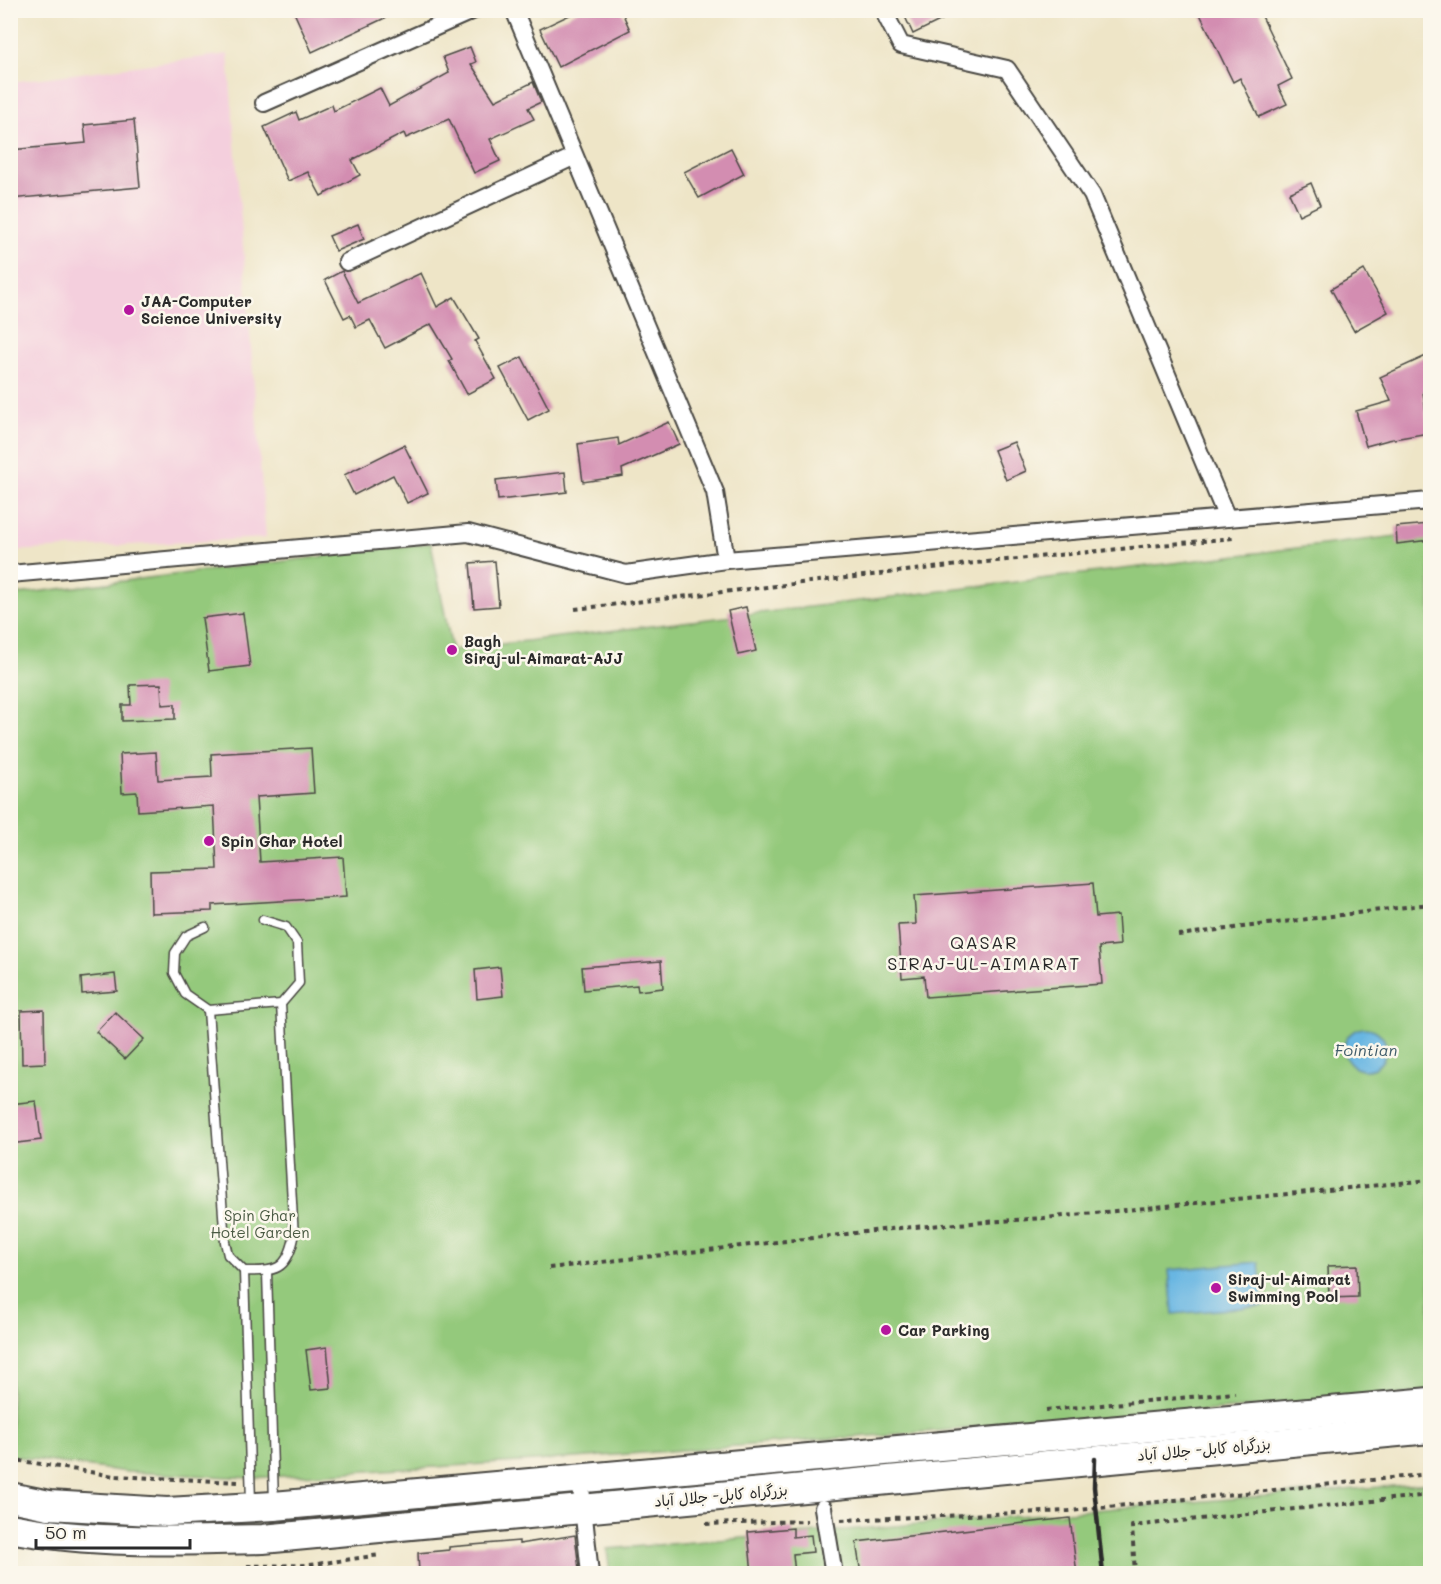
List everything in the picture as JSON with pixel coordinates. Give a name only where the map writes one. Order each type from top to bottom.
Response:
[{"type":"highway","name":"بزرگراه کابل- جلال آباد","points":[[10,1497],[49,1505],[167,1512],[263,1506],[1431,1402]]},
{"type":"highway","name":"بزرگراه کابل- جلال آباد","points":[[10,1528],[90,1538],[171,1542],[263,1539],[1431,1429]]},
{"type":"street","points":[[264,103],[474,10]]},
{"type":"street","points":[[514,10],[573,157],[715,492],[726,560]]},
{"type":"street","points":[[883,10],[901,45],[1007,69],[1092,195],[1227,518]]},
{"type":"street","points":[[347,262],[573,157]]},
{"type":"street","points":[[10,574],[468,533],[626,574],[726,560],[1431,501]]},
{"type":"street","points":[[580,1478],[590,1574]]},
{"type":"street","points":[[824,1514],[834,1574]]},
{"type":"lane","points":[[208,1010],[225,1242],[228,1256],[244,1271],[267,1272],[280,1267],[289,1258],[294,1238],[281,1004],[299,983],[297,943],[286,927],[263,920]]},
{"type":"lane","points":[[205,927],[186,936],[175,953],[174,973],[185,994],[208,1010],[281,1004]]},
{"type":"lane","points":[[244,1271],[263,1506]]},
{"type":"lane","points":[[263,1506],[267,1272]]},
{"type":"path","points":[[575,609],[976,563],[1244,537]]},
{"type":"path","points":[[1178,935],[1431,904]]},
{"type":"path","points":[[549,1268],[900,1228],[1056,1217],[1431,1180]]},
{"type":"path","points":[[699,1524],[824,1514],[1069,1511],[1431,1474]]},
{"type":"path","points":[[1135,1574],[1132,1527],[1431,1495]]},
{"type":"path","points":[[245,1566],[310,1565],[386,1554]]},
{"type":"shaded area","name":"JAA-Computer Science University","points":[[228,54],[266,538],[11,551],[11,82]]},
{"type":"green space","name":"Spin Ghar Hotel Garden","points":[[1430,532],[1430,1392],[1286,1405],[535,1461],[251,1478],[127,1472],[11,1456],[11,595],[431,543],[452,650]]},
{"type":"green space","points":[[1430,1483],[1430,1573],[610,1574],[607,1549]]},
{"type":"water","name":"Fointian","points":[[1365,1028],[1380,1034],[1386,1049],[1380,1064],[1365,1070],[1350,1064],[1344,1049],[1350,1034]]},
{"type":"water","name":"Siraj-ul-Aimarat Swimming Pool","points":[[1259,1262],[1263,1306],[1173,1314],[1169,1270]]},
{"type":"building","points":[[293,10],[402,10],[312,52]]},
{"type":"building","points":[[580,10],[621,10],[630,30],[558,67],[540,29]]},
{"type":"building","points":[[902,10],[962,10],[913,34]]},
{"type":"building","points":[[1198,10],[1259,10],[1292,79],[1278,86],[1287,104],[1259,117],[1240,78],[1233,82]]},
{"type":"building","points":[[470,47],[476,62],[471,64],[495,101],[533,82],[541,102],[528,108],[534,119],[490,139],[500,161],[474,173],[449,119],[406,138],[404,133],[352,160],[360,175],[321,196],[308,172],[288,181],[264,127],[296,112],[299,120],[332,105],[334,111],[380,88],[389,106],[449,73],[443,57]]},
{"type":"building","points":[[134,120],[140,187],[10,199],[10,150],[86,143],[84,125]]},
{"type":"building","points":[[731,148],[744,174],[699,198],[684,172]]},
{"type":"building","points":[[1311,183],[1320,205],[1299,215],[1289,193]]},
{"type":"building","points":[[358,224],[364,239],[336,251],[329,236]]},
{"type":"building","points":[[1364,270],[1388,312],[1354,331],[1331,289]]},
{"type":"building","points":[[342,271],[358,303],[421,273],[437,307],[454,297],[479,339],[475,341],[496,379],[467,394],[449,361],[452,359],[431,324],[385,348],[370,320],[356,327],[350,315],[344,318],[325,280]]},
{"type":"building","points":[[1426,356],[1431,365],[1431,388],[1423,392],[1429,433],[1366,446],[1356,411],[1391,401],[1380,377]]},
{"type":"building","points":[[522,357],[549,409],[528,420],[500,368]]},
{"type":"building","points":[[669,422],[679,444],[622,469],[623,476],[583,482],[578,444],[618,438],[619,445]]},
{"type":"building","points":[[1014,442],[1026,471],[1006,480],[994,450]]},
{"type":"building","points":[[404,445],[428,493],[407,503],[393,475],[354,495],[344,475]]},
{"type":"building","points":[[565,472],[567,492],[498,500],[496,480]]},
{"type":"building","points":[[1429,524],[1430,540],[1397,544],[1396,527]]},
{"type":"building","points":[[495,561],[499,606],[474,608],[470,563]]},
{"type":"building","points":[[746,607],[756,651],[738,655],[728,611]]},
{"type":"building","points":[[243,613],[250,666],[209,671],[202,618]]},
{"type":"building","points":[[161,684],[162,705],[175,704],[175,719],[122,721],[122,705],[131,705],[130,685]]},
{"type":"building","points":[[311,748],[314,793],[256,797],[260,862],[343,857],[346,897],[212,905],[212,911],[151,913],[150,871],[217,869],[214,806],[138,811],[137,792],[122,793],[120,754],[156,752],[158,780],[212,777],[211,754]]},
{"type":"building","points":[[1093,883],[1096,917],[1118,915],[1120,945],[1099,947],[1102,984],[926,997],[924,976],[902,978],[898,925],[916,924],[914,896]]},
{"type":"building","points":[[661,961],[663,988],[638,991],[637,985],[584,990],[582,967]]},
{"type":"building","points":[[500,967],[503,996],[477,999],[475,970]]},
{"type":"building","points":[[115,974],[117,991],[82,994],[81,978]]},
{"type":"building","points":[[44,1010],[45,1063],[22,1064],[21,1011]]},
{"type":"building","points":[[115,1012],[144,1039],[125,1059],[96,1032]]},
{"type":"building","points":[[36,1101],[41,1140],[10,1144],[10,1104]]},
{"type":"building","points":[[1357,1265],[1358,1297],[1329,1298],[1328,1266]]},
{"type":"building","points":[[327,1347],[331,1388],[311,1390],[306,1350]]},
{"type":"building","points":[[1070,1518],[1077,1574],[861,1574],[856,1542]]},
{"type":"building","points":[[793,1528],[793,1537],[811,1535],[813,1552],[793,1554],[795,1574],[752,1574],[748,1532]]},
{"type":"building","points":[[575,1535],[579,1570],[561,1574],[419,1574],[418,1553],[449,1550],[449,1547],[519,1541],[519,1544]]},
{"type":"railway","points":[[1095,1459],[1094,1487],[1103,1574]]},
{"type":"place","name":"JAA-Computer Science University","points":[[129,310]]},
{"type":"place","name":"Bagh Siraj-ul-Aimarat-AJJ","points":[[452,650]]},
{"type":"place","name":"Spin Ghar Hotel","points":[[209,841]]},
{"type":"place","name":"Siraj-ul-Aimarat Swimming Pool","points":[[1216,1288]]},
{"type":"place","name":"Car Parking","points":[[886,1330]]},
{"type":"district","name":"QASAR SIRAJ-UL-AIMARAT","points":[[984,952]]}]
